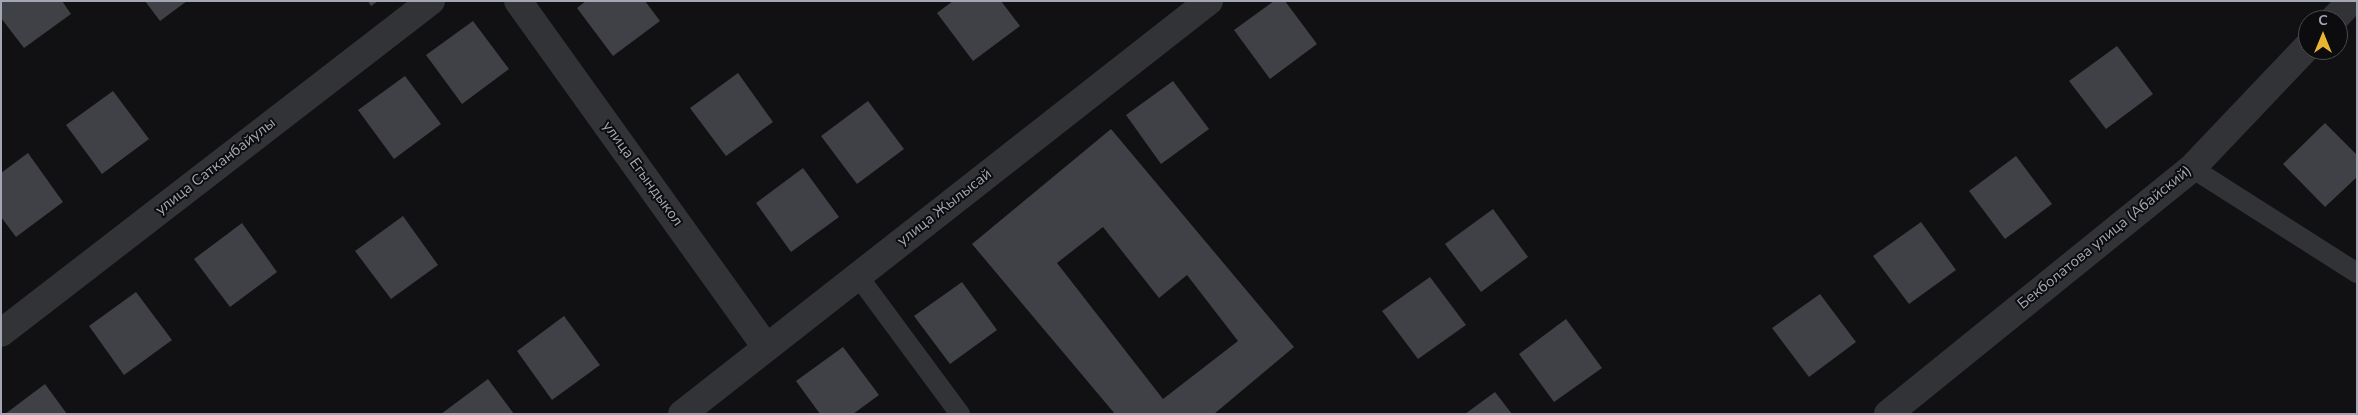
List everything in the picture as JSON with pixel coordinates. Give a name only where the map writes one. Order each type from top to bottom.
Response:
[{"type":"street","name":"улица Сатканбайулы","points":[[1,333],[431,1]]},
{"type":"street","name":"улица Егындыкол","points":[[518,1],[766,347]]},
{"type":"street","name":"улица Жылысай","points":[[682,414],[1209,1]]},
{"type":"street","name":"Бекболатова улица (Абайский)","points":[[1888,414],[2192,168],[2298,57]]},
{"type":"lane","points":[[2192,168],[2357,273]]},
{"type":"lane","points":[[858,276],[960,414]]},
{"type":"building","points":[[1,1],[62,1],[71,14],[24,48],[1,18]]},
{"type":"building","points":[[145,1],[187,1],[160,21]]},
{"type":"building","points":[[368,1],[378,1],[371,6]]},
{"type":"building","points":[[586,1],[645,1],[660,21],[613,56],[577,8]]},
{"type":"building","points":[[953,1],[1001,1],[1020,26],[973,61],[937,13]]},
{"type":"building","points":[[1274,1],[1285,1],[1317,44],[1270,79],[1234,30]]},
{"type":"building","points":[[473,21],[509,69],[462,104],[426,55]]},
{"type":"building","points":[[2117,46],[2153,94],[2106,129],[2069,81]]},
{"type":"building","points":[[738,73],[773,122],[726,156],[690,108]]},
{"type":"building","points":[[405,76],[441,124],[394,159],[358,110]]},
{"type":"building","points":[[1173,81],[1209,129],[1161,164],[1126,115]]},
{"type":"building","points":[[113,91],[149,139],[102,174],[66,125]]},
{"type":"building","points":[[868,101],[904,149],[857,184],[821,136]]},
{"type":"building","points":[[2325,123],[2357,155],[2357,177],[2325,207],[2283,164]]},
{"type":"building","points":[[1111,129],[1294,347],[1214,414],[1115,414],[972,244]],"holes":[[[1103,227],[1159,298],[1187,275],[1238,341],[1163,399],[1057,263]]]},
{"type":"building","points":[[28,153],[63,202],[16,237],[1,217],[1,173]]},
{"type":"building","points":[[2016,156],[2052,204],[2005,239],[1969,191]]},
{"type":"building","points":[[803,168],[839,217],[791,252],[756,203]]},
{"type":"building","points":[[1493,209],[1528,257],[1481,292],[1445,244]]},
{"type":"building","points":[[403,216],[438,265],[391,299],[355,251]]},
{"type":"building","points":[[1921,222],[1956,270],[1909,304],[1873,256]]},
{"type":"building","points":[[242,223],[277,272],[230,307],[194,259]]},
{"type":"building","points":[[1430,277],[1466,325],[1418,359],[1382,311]]},
{"type":"building","points":[[962,282],[997,330],[950,364],[914,316]]},
{"type":"building","points":[[136,292],[172,340],[124,375],[89,326]]},
{"type":"building","points":[[1820,294],[1856,342],[1809,377],[1772,328]]},
{"type":"building","points":[[564,316],[600,365],[552,400],[517,351]]},
{"type":"building","points":[[1566,319],[1602,368],[1554,402],[1519,354]]},
{"type":"building","points":[[843,347],[879,395],[853,414],[820,414],[796,381]]},
{"type":"building","points":[[488,379],[514,414],[441,414]]},
{"type":"building","points":[[45,384],[67,414],[5,414]]},
{"type":"building","points":[[1495,392],[1512,414],[1465,414]]}]
